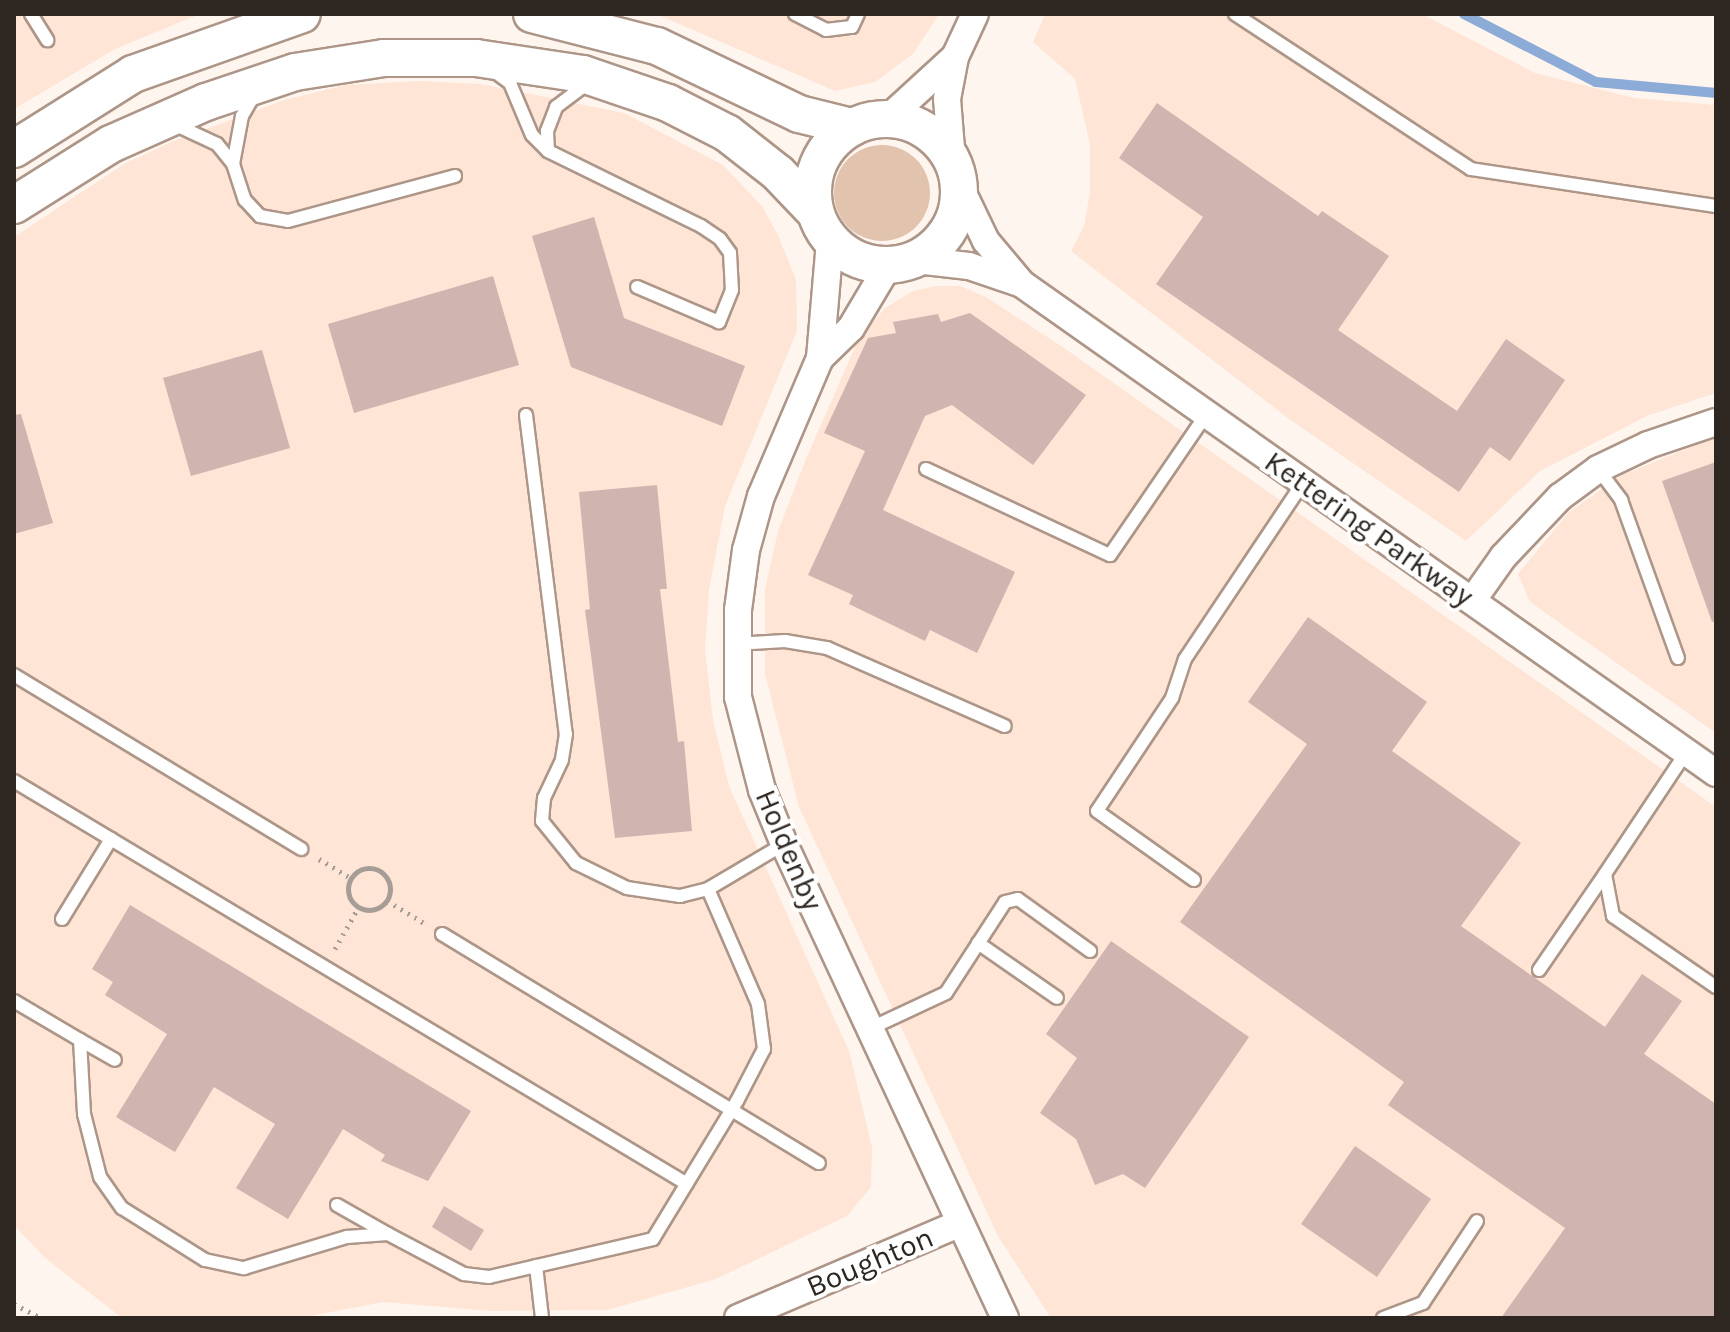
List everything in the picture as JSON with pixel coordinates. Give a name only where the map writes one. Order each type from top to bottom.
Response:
[{"type":"street","points":[[14,149],[133,74],[302,14]]},
{"type":"street","points":[[532,14],[657,46],[799,114],[852,127]]},
{"type":"street","points":[[14,205],[111,144],[271,80],[384,58],[476,58],[595,79],[668,103],[727,133],[778,173],[822,226],[867,263],[902,263],[949,229],[956,173],[947,99],[955,57],[975,14]]},
{"type":"street","points":[[887,119],[955,57]]},
{"type":"street","points":[[822,226],[812,187],[818,163],[832,142],[852,127],[887,119],[926,130],[956,173]]},
{"type":"street","name":"Kettering Parkway","points":[[956,173],[986,241],[1022,284],[1716,773]]},
{"type":"street","name":"Holdenby","points":[[822,226],[820,358],[761,496],[746,550],[735,644],[738,697],[748,746],[784,844],[958,1224],[1005,1318]]},
{"type":"street","name":"Kettering Parkway","points":[[902,263],[969,266],[1022,284]]},
{"type":"street","name":"Holdenby","points":[[820,358],[851,328],[902,263]]},
{"type":"street","points":[[1472,601],[1531,525],[1598,469],[1716,422]]},
{"type":"street","name":"Boughton","points":[[738,1318],[958,1224]]},
{"type":"lane","points":[[31,14],[47,40]]},
{"type":"lane","points":[[795,14],[826,30],[852,27],[858,14]]},
{"type":"lane","points":[[1235,14],[1471,169],[1716,206]]},
{"type":"lane","points":[[476,58],[510,83],[532,135],[548,151],[701,226],[730,253],[732,290],[719,322],[637,287]]},
{"type":"lane","points":[[548,151],[547,131],[556,107],[595,79]]},
{"type":"lane","points":[[233,164],[242,116],[271,80]]},
{"type":"lane","points":[[149,127],[189,128],[208,137],[233,164],[245,200],[260,216],[288,221],[455,176]]},
{"type":"lane","points":[[526,415],[566,734],[562,760],[544,798],[542,821],[576,863],[627,888],[680,896],[708,889],[784,844]]},
{"type":"lane","points":[[926,469],[1110,555],[1206,415]]},
{"type":"lane","points":[[1598,469],[1621,500],[1678,658]]},
{"type":"lane","points":[[1194,880],[1097,811],[1172,698],[1185,659],[1303,483]]},
{"type":"lane","points":[[735,644],[785,641],[827,648],[1005,726]]},
{"type":"lane","points":[[14,675],[301,849]]},
{"type":"lane","points":[[1539,970],[1687,751]]},
{"type":"lane","points":[[14,781],[687,1184]]},
{"type":"lane","points":[[62,919],[111,839]]},
{"type":"lane","points":[[1605,874],[1613,916],[1716,987]]},
{"type":"lane","points":[[337,1205],[464,1274],[489,1277],[653,1239],[732,1110],[764,1049],[758,1004],[708,889]]},
{"type":"lane","points":[[869,1029],[946,993],[1005,902],[1018,899],[1090,951]]},
{"type":"lane","points":[[442,934],[819,1163]]},
{"type":"lane","points":[[978,943],[1057,998]]},
{"type":"lane","points":[[14,1001],[115,1060]]},
{"type":"lane","points":[[80,1040],[84,1114],[100,1177],[122,1208],[205,1260],[244,1268],[347,1237],[388,1234]]},
{"type":"lane","points":[[1383,1318],[1423,1303],[1477,1221]]},
{"type":"lane","points":[[536,1266],[542,1318]]},
{"type":"path","points":[[301,849],[351,878]]},
{"type":"path","points":[[364,868],[380,871],[389,885],[387,901],[374,910],[358,908],[348,894],[351,878],[364,868]]},
{"type":"path","points":[[387,901],[442,934]]},
{"type":"path","points":[[324,967],[358,908]]},
{"type":"path","points":[[14,1304],[41,1318]]},
{"type":"shaded area","points":[[14,14],[200,14],[115,49],[14,109]]},
{"type":"shaded area","points":[[656,14],[939,14],[913,54],[875,82],[835,91]]},
{"type":"shaded area","points":[[1045,14],[1422,14],[1535,73],[1634,98],[1716,105],[1716,393],[1647,416],[1540,471],[1466,541],[1289,419],[1071,251],[1084,226],[1090,193],[1090,145],[1075,79],[1033,42]]},
{"type":"shaded area","points":[[419,81],[481,84],[624,113],[723,165],[762,206],[778,235],[796,280],[797,331],[725,506],[709,590],[705,650],[713,720],[729,786],[849,1051],[872,1147],[871,1187],[847,1216],[716,1279],[607,1310],[492,1311],[383,1302],[300,1318],[122,1318],[44,1257],[14,1225],[14,237],[124,164],[171,142],[284,100],[346,85]]},
{"type":"shaded area","points":[[882,145],[900,149],[916,159],[926,175],[930,193],[926,211],[916,227],[900,237],[882,241],[864,237],[848,227],[838,211],[834,193],[838,175],[848,159],[864,149]]},
{"type":"shaded area","points":[[936,286],[960,286],[986,297],[1064,348],[1716,807],[1716,1318],[1051,1318],[998,1236],[799,807],[765,674],[765,590],[778,531],[859,338],[885,308],[913,291]]},
{"type":"shaded area","points":[[1716,437],[1716,733],[1530,602],[1518,574],[1569,512],[1622,475]]},
{"type":"building","points":[[1157,103],[1318,216],[1322,211],[1389,256],[1338,330],[1457,411],[1506,339],[1565,380],[1510,461],[1490,447],[1459,492],[1156,284],[1203,217],[1119,158]]},
{"type":"building","points":[[594,217],[624,318],[745,366],[722,426],[571,367],[532,236]]},
{"type":"building","points":[[493,276],[519,365],[354,413],[328,324]]},
{"type":"building","points":[[970,313],[1086,395],[1033,465],[952,405],[925,416],[883,510],[1015,572],[977,653],[930,630],[925,641],[849,604],[853,595],[808,575],[865,451],[824,433],[868,338],[896,333],[893,322],[938,314],[941,322]]},
{"type":"building","points":[[262,350],[290,448],[191,476],[163,378]]},
{"type":"building","points":[[21,414],[53,523],[14,534],[14,415]]},
{"type":"building","points":[[1716,462],[1716,621],[1712,622],[1662,481]]},
{"type":"building","points":[[657,485],[667,589],[660,589],[678,742],[684,741],[692,831],[615,838],[585,610],[590,609],[579,492]]},
{"type":"building","points":[[1308,617],[1427,702],[1392,751],[1521,843],[1461,926],[1605,1027],[1642,974],[1682,1001],[1644,1054],[1716,1104],[1716,1318],[1501,1318],[1565,1228],[1388,1105],[1404,1082],[1180,922],[1307,744],[1248,702]]},
{"type":"building","points":[[130,905],[471,1111],[428,1181],[381,1161],[385,1155],[343,1129],[288,1219],[236,1188],[275,1124],[214,1087],[175,1152],[116,1117],[167,1034],[105,995],[113,982],[92,969]]},
{"type":"building","points":[[1111,941],[1249,1037],[1145,1188],[1123,1174],[1095,1185],[1076,1139],[1040,1113],[1077,1058],[1046,1034]]},
{"type":"building","points":[[1355,1146],[1431,1199],[1377,1277],[1301,1224]]},
{"type":"building","points":[[444,1206],[484,1230],[471,1251],[432,1227]]},
{"type":"waterway","points":[[1464,14],[1596,82],[1716,93]]}]
